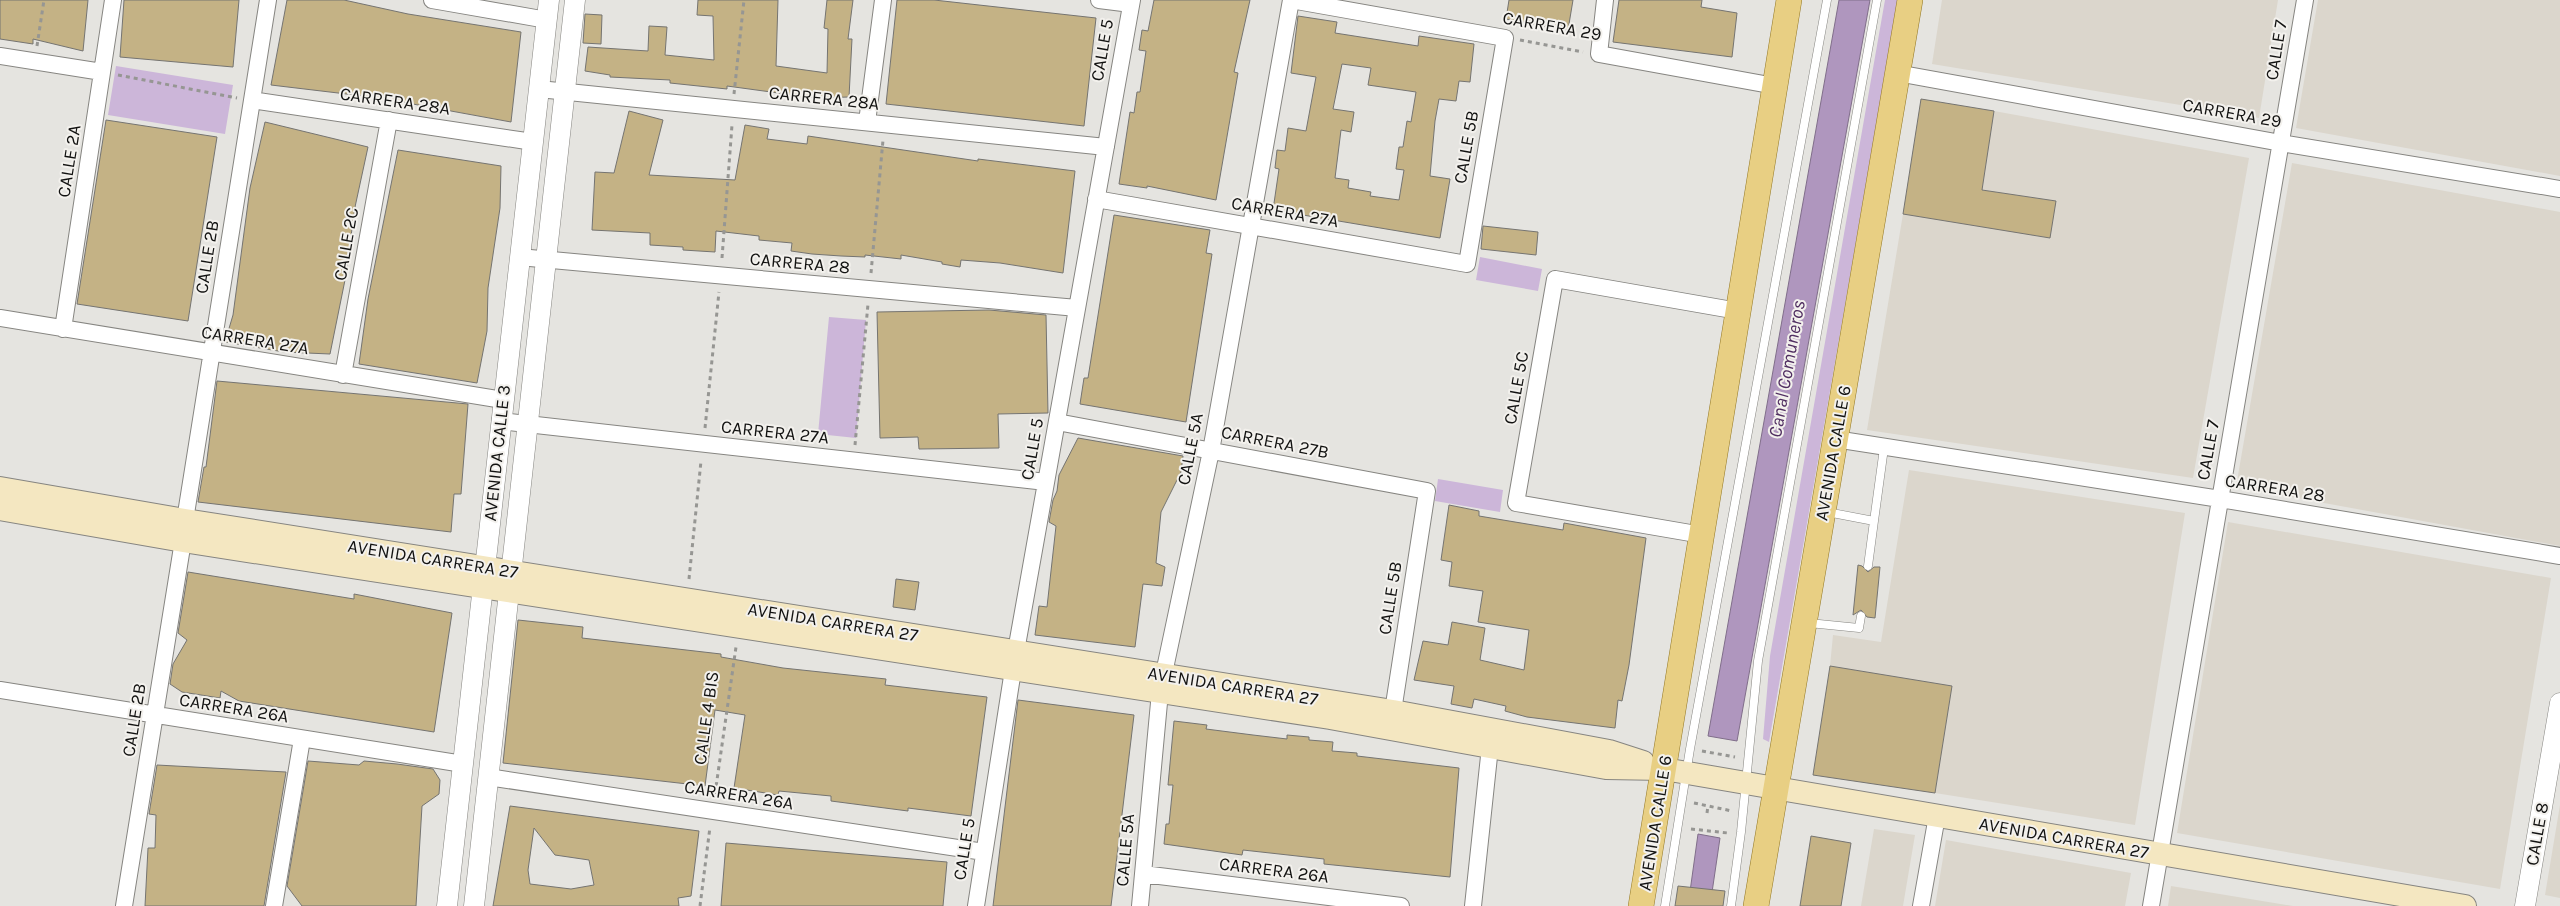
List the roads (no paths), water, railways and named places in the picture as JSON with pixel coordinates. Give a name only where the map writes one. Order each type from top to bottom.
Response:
[{"type":"main road","name":"AVENIDA CALLE 6","points":[[1642,906],[1674,771],[1702,535],[1789,0]]},
{"type":"main road","name":"AVENIDA CALLE 6","points":[[1756,906],[1910,0]]},
{"type":"main road","name":"AVENIDA CARRERA 27","points":[[0,488],[184,530]]},
{"type":"main road","name":"AVENIDA CARRERA 27","points":[[0,509],[184,530],[510,581],[739,625],[1015,660]]},
{"type":"main road","name":"AVENIDA CARRERA 27","points":[[510,581],[687,599],[1015,660],[1162,683],[1393,711],[1609,751],[1674,771],[2465,906]]},
{"type":"main road","name":"AVENIDA CARRERA 27","points":[[1162,683],[1330,718],[1606,768],[1674,771]]},
{"type":"street","name":"CALLE 2A","points":[[64,329],[113,0]]},
{"type":"street","name":"CALLE 2B","points":[[124,906],[268,0]]},
{"type":"street","points":[[432,0],[548,10]]},
{"type":"street","name":"AVENIDA CALLE 3","points":[[474,906],[575,0]]},
{"type":"street","points":[[867,122],[883,0]]},
{"type":"street","points":[[1099,0],[1131,2]]},
{"type":"street","name":"CARRERA 29","points":[[1291,0],[1505,38]]},
{"type":"street","name":"CALLE 5A","points":[[1140,906],[1162,683],[1211,451],[1291,0]]},
{"type":"street","name":"CARRERA 29","points":[[1605,0],[1599,54],[1775,86]]},
{"type":"street","name":"CALLE 7","points":[[2151,906],[2305,0]]},
{"type":"street","name":"CALLE 5","points":[[976,906],[1015,660],[1131,2]]},
{"type":"street","name":"AVENIDA CALLE 3","points":[[447,906],[500,421],[548,10]]},
{"type":"street","name":"CALLE 5B","points":[[1467,264],[1505,38]]},
{"type":"street","points":[[0,56],[102,72]]},
{"type":"street","name":"CARRERA 29","points":[[1897,73],[2281,143],[2560,189]]},
{"type":"street","name":"CARRERA 28A","points":[[539,89],[1106,147]]},
{"type":"street","name":"CARRERA 28A","points":[[252,100],[533,142]]},
{"type":"street","name":"CALLE 2C","points":[[343,375],[389,120]]},
{"type":"street","name":"CARRERA 27A","points":[[1096,199],[1467,264]]},
{"type":"street","name":"CARRERA 28","points":[[519,257],[1077,308]]},
{"type":"street","name":"CALLE 5C","points":[[1702,535],[1516,503],[1555,279],[1738,311]]},
{"type":"street","name":"CARRERA 27A","points":[[0,318],[503,400]]},
{"type":"street","name":"CARRERA 27A","points":[[500,421],[1046,482]]},
{"type":"street","name":"CARRERA 27B","points":[[1057,422],[1428,491]]},
{"type":"street","name":"CARRERA 28","points":[[1835,439],[2220,499],[2560,556]]},
{"type":"street","name":"CALLE 5B","points":[[1393,711],[1428,491]]},
{"type":"street","name":"CARRERA 26A","points":[[0,693],[155,715],[462,764]]},
{"type":"street","name":"CALLE 8","points":[[2525,906],[2560,703]]},
{"type":"street","points":[[274,906],[302,739]]},
{"type":"street","points":[[1473,906],[1490,747]]},
{"type":"street","name":"CARRERA 26A","points":[[488,777],[984,852]]},
{"type":"street","points":[[1921,906],[1937,816]]},
{"type":"street","name":"CARRERA 26A","points":[[1143,874],[1401,906]]},
{"type":"lane","points":[[1665,906],[1674,771],[1693,729],[1827,0]]},
{"type":"lane","points":[[1731,906],[1746,784],[1758,661],[1877,0]]},
{"type":"lane","points":[[1868,566],[1884,448]]},
{"type":"lane","points":[[1823,511],[1874,521]]},
{"type":"lane","points":[[1804,622],[1859,628],[1861,616]]},
{"type":"water","name":"Canal Comuneros","points":[[1839,0],[1870,0],[1737,741],[1708,736]]},
{"type":"water","points":[[1698,834],[1720,838],[1710,906],[1688,906]]}]
